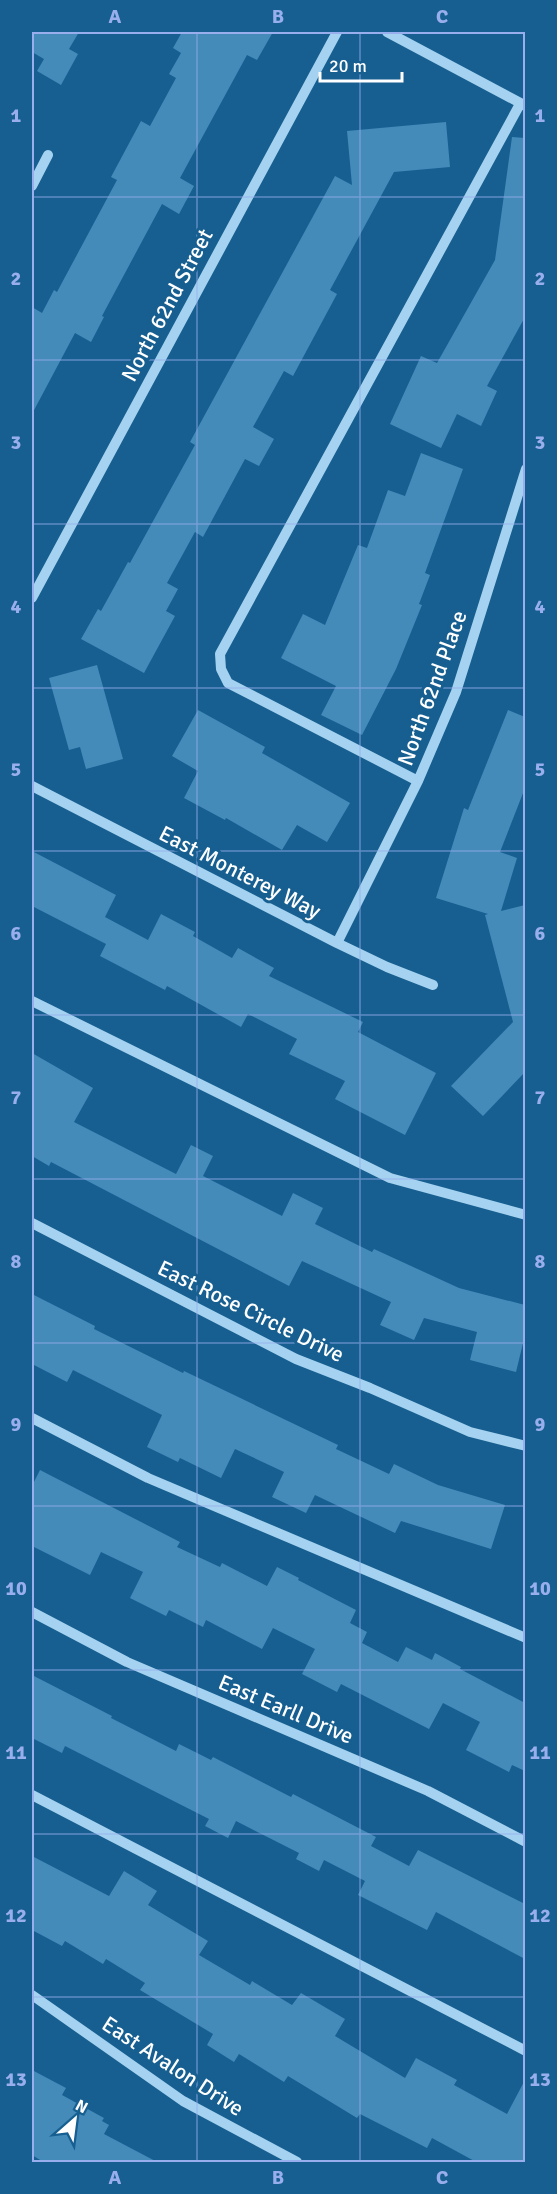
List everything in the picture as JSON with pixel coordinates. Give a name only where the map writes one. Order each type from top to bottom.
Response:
[{"type":"street","name":"North 62nd Street","points":[[32,598],[337,32]]},
{"type":"street","points":[[394,33],[523,105],[220,654],[221,669],[228,683],[418,781]]},
{"type":"street","points":[[32,186],[48,155]]},
{"type":"street","name":"North 62nd Place","points":[[337,944],[418,781],[456,692],[525,470]]},
{"type":"street","name":"East Monterey Way","points":[[32,786],[337,944],[433,985]]},
{"type":"street","points":[[32,1001],[390,1178],[525,1215]]},
{"type":"street","name":"East Rose Circle Drive","points":[[32,1222],[296,1359],[370,1388],[470,1432],[525,1446]]},
{"type":"street","points":[[32,1418],[148,1478],[525,1638]]},
{"type":"street","name":"East Earll Drive","points":[[32,1612],[128,1662],[428,1791],[525,1842]]},
{"type":"street","points":[[32,1796],[525,2050]]},
{"type":"street","name":"East Avalon Drive","points":[[32,1995],[183,2101],[297,2163]]},
{"type":"building","points":[[32,32],[79,32],[69,49],[78,54],[61,85],[37,71],[44,59],[32,52]]},
{"type":"building","points":[[182,32],[273,32],[257,60],[247,55],[180,178],[194,186],[179,214],[162,204],[102,316],[104,317],[91,342],[75,333],[32,414],[32,307],[42,313],[54,290],[57,292],[117,180],[111,177],[141,121],[150,126],[176,78],[169,74],[181,53],[173,48]]},
{"type":"building","points":[[446,122],[450,167],[394,172],[330,290],[337,294],[293,376],[284,371],[253,427],[274,439],[259,466],[245,459],[203,537],[195,532],[167,583],[178,589],[166,611],[175,616],[144,673],[81,639],[98,609],[101,611],[128,562],[130,563],[195,445],[190,442],[335,176],[352,185],[347,131]]},
{"type":"building","points":[[512,137],[525,138],[525,317],[487,386],[497,391],[481,426],[457,414],[441,448],[390,424],[421,356],[437,363],[495,260]]},
{"type":"building","points":[[421,453],[463,469],[425,573],[430,575],[419,604],[422,605],[396,669],[362,735],[321,715],[336,686],[281,658],[303,614],[325,625],[358,545],[367,548],[388,490],[405,496]]},
{"type":"building","points":[[97,665],[123,759],[86,769],[80,747],[69,750],[49,678]]},
{"type":"building","points":[[198,710],[265,747],[262,753],[350,803],[327,842],[297,825],[282,850],[226,818],[225,820],[184,798],[198,771],[172,756]]},
{"type":"building","points":[[508,710],[525,717],[525,788],[500,852],[517,858],[501,911],[525,905],[525,1072],[483,1116],[451,1086],[513,1022],[485,915],[488,914],[436,898],[464,808],[468,810]]},
{"type":"building","points":[[32,851],[116,895],[105,917],[148,940],[161,914],[195,932],[193,936],[232,958],[238,948],[274,968],[269,976],[363,1022],[358,1032],[436,1073],[405,1135],[335,1099],[345,1081],[289,1054],[297,1039],[248,1014],[241,1027],[167,986],[165,990],[100,956],[106,944],[32,906]]},
{"type":"building","points":[[32,1053],[93,1088],[74,1122],[176,1174],[191,1145],[213,1156],[203,1176],[282,1216],[293,1193],[323,1208],[315,1224],[372,1252],[374,1249],[459,1288],[525,1305],[525,1335],[516,1372],[470,1360],[477,1332],[424,1318],[414,1340],[380,1325],[391,1302],[302,1261],[289,1286],[51,1162],[49,1166],[32,1156]]},
{"type":"building","points":[[32,1294],[95,1326],[94,1329],[338,1445],[336,1449],[389,1474],[394,1464],[438,1485],[505,1505],[491,1549],[401,1521],[395,1533],[315,1495],[306,1513],[272,1497],[284,1472],[235,1449],[221,1478],[180,1458],[178,1462],[147,1447],[162,1415],[73,1370],[67,1382],[32,1364]]},
{"type":"building","points":[[40,1470],[180,1542],[177,1547],[220,1567],[222,1563],[267,1586],[277,1567],[299,1578],[298,1580],[356,1610],[350,1623],[367,1632],[362,1643],[398,1662],[406,1647],[432,1660],[435,1653],[461,1667],[460,1669],[525,1703],[525,1771],[512,1765],[509,1772],[466,1750],[480,1722],[443,1703],[429,1729],[341,1684],[337,1692],[302,1674],[315,1649],[273,1628],[262,1649],[206,1620],[203,1627],[169,1610],[166,1616],[130,1598],[143,1572],[101,1552],[90,1575],[32,1546],[32,1486]]},
{"type":"building","points":[[32,1675],[176,1751],[179,1744],[211,1760],[213,1757],[291,1797],[293,1794],[376,1837],[371,1846],[409,1866],[418,1850],[525,1904],[525,1959],[436,1912],[427,1930],[358,1895],[365,1881],[324,1860],[319,1871],[296,1859],[299,1853],[236,1821],[228,1838],[205,1826],[209,1819],[65,1746],[62,1753],[32,1738]]},
{"type":"building","points":[[32,1856],[109,1896],[124,1871],[157,1891],[148,1905],[208,1941],[199,1955],[250,1985],[252,1981],[292,2005],[301,1993],[345,2019],[335,2036],[405,2078],[416,2058],[457,2080],[454,2085],[507,2114],[525,2080],[525,2163],[478,2163],[432,2138],[427,2148],[360,2114],[357,2118],[288,2076],[284,2082],[239,2054],[234,2062],[207,2045],[213,2034],[140,1990],[145,1983],[106,1959],[103,1964],[65,1941],[62,1946],[32,1930]]},
{"type":"building","points":[[32,2070],[66,2088],[62,2095],[104,2118],[102,2121],[109,2125],[104,2134],[159,2163],[45,2163],[32,2155]]}]
